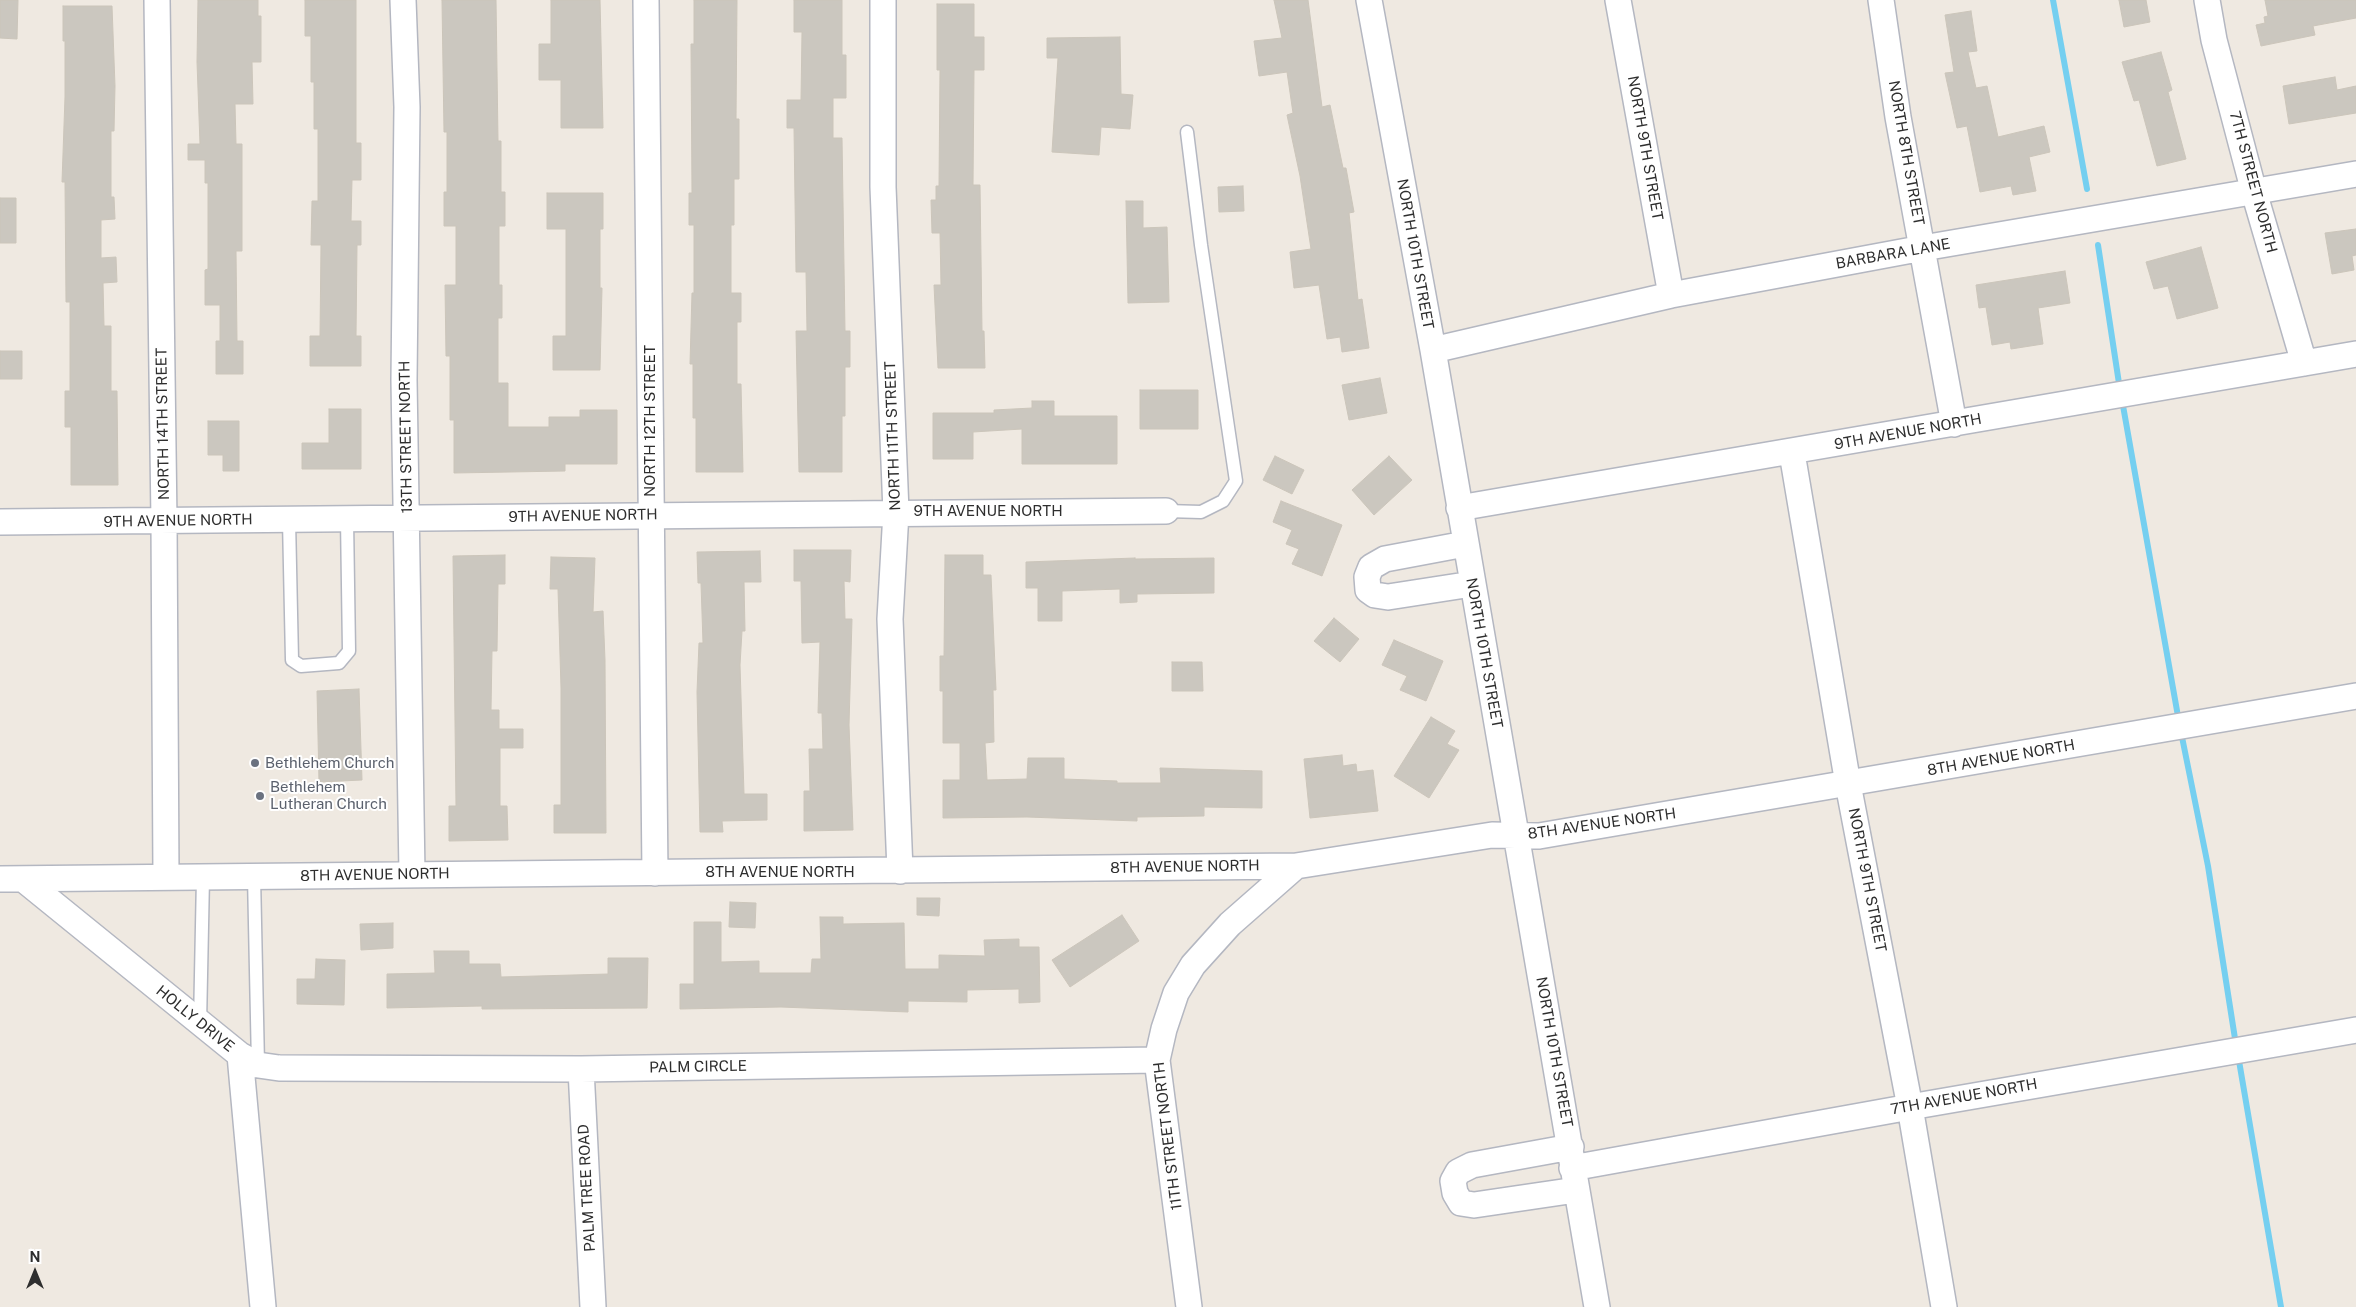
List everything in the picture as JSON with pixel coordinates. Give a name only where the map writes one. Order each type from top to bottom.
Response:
[{"type":"street","name":"NORTH 14TH STREET","points":[[157,0],[164,521],[166,877]]},
{"type":"street","name":"13TH STREET NORTH","points":[[403,0],[407,107],[404,380],[412,874]]},
{"type":"street","name":"NORTH 12TH STREET","points":[[646,0],[655,872]]},
{"type":"street","name":"NORTH 11TH STREET","points":[[883,0],[883,187],[896,512],[890,619],[900,871]]},
{"type":"street","name":"NORTH 10TH STREET","points":[[1369,0],[1433,350],[1597,1307]]},
{"type":"street","name":"NORTH 9TH STREET","points":[[1618,0],[1671,295]]},
{"type":"street","name":"NORTH 8TH STREET","points":[[1881,0],[1898,117],[1954,424]]},
{"type":"street","name":"7TH STREET NORTH","points":[[2207,0],[2214,40],[2254,192],[2304,362]]},
{"type":"street","name":"BARBARA LANE","points":[[1433,350],[1671,295],[1923,248],[2356,174]]},
{"type":"street","name":"9TH AVENUE NORTH","points":[[1460,508],[1792,453],[2356,354]]},
{"type":"street","name":"NORTH 9TH STREET","points":[[1792,453],[1848,784],[1910,1106],[1944,1307]]},
{"type":"street","name":"9TH AVENUE NORTH","points":[[0,522],[1166,510]]},
{"type":"street","points":[[1465,544],[1385,559],[1372,567],[1367,577],[1368,590],[1375,595],[1388,596],[1472,584]]},
{"type":"street","name":"8TH AVENUE NORTH","points":[[12,879],[1296,866],[1492,835],[1539,836],[2356,696]]},
{"type":"street","name":"11TH STREET NORTH","points":[[1189,1307],[1157,1060],[1176,993],[1193,964],[1230,924],[1296,866]]},
{"type":"street","name":"HOLLY DRIVE","points":[[12,879],[249,1060],[262,1307]]},
{"type":"street","name":"7TH AVENUE NORTH","points":[[1573,1168],[1910,1106],[2356,1030]]},
{"type":"street","name":"PALM CIRCLE","points":[[249,1060],[279,1068],[581,1069],[1157,1060]]},
{"type":"street","name":"PALM TREE ROAD","points":[[581,1069],[593,1307]]},
{"type":"lane","points":[[1166,510],[1201,512],[1223,501],[1236,481],[1203,264],[1187,132]]},
{"type":"lane","points":[[289,520],[292,660],[301,666],[339,663],[349,652],[347,519]]},
{"type":"lane","points":[[249,1060],[254,876]]},
{"type":"lane","points":[[200,1024],[202,877]]},
{"type":"building","points":[[0,0],[18,0],[17,39],[0,38]]},
{"type":"building","points":[[198,0],[258,0],[258,16],[261,16],[261,62],[252,62],[253,104],[235,104],[236,144],[242,144],[242,251],[236,251],[237,341],[243,341],[243,374],[216,374],[216,341],[220,341],[220,305],[205,305],[205,270],[208,269],[208,183],[205,183],[205,160],[188,160],[188,144],[200,144],[197,62]]},
{"type":"building","points":[[305,0],[356,0],[356,143],[361,143],[361,180],[352,180],[351,221],[361,221],[361,245],[357,245],[356,336],[361,336],[361,366],[310,366],[310,336],[320,336],[321,245],[311,245],[312,201],[318,201],[318,129],[314,129],[314,82],[311,82],[311,36],[305,36]]},
{"type":"building","points":[[442,0],[496,0],[498,141],[501,141],[501,192],[505,192],[505,226],[499,226],[499,285],[502,285],[502,318],[498,318],[498,383],[508,383],[508,427],[549,427],[549,417],[580,417],[580,410],[617,410],[617,464],[565,464],[565,471],[454,473],[454,420],[450,420],[450,356],[446,356],[445,285],[456,285],[456,226],[444,226],[444,192],[447,192],[447,132],[444,132]]},
{"type":"building","points":[[551,0],[600,0],[603,128],[561,128],[561,80],[539,80],[539,44],[551,44]]},
{"type":"building","points":[[694,0],[737,0],[736,119],[739,119],[739,179],[734,179],[734,225],[731,225],[731,293],[741,293],[741,322],[737,322],[737,384],[741,384],[743,472],[696,472],[693,364],[690,364],[692,293],[694,293],[694,225],[689,225],[689,193],[692,193],[691,44],[694,44]]},
{"type":"building","points":[[794,0],[842,0],[842,55],[846,55],[846,98],[833,98],[833,138],[842,138],[845,331],[850,331],[850,367],[845,367],[845,416],[842,416],[842,472],[799,472],[796,331],[807,331],[806,272],[796,272],[794,128],[787,128],[787,100],[801,100],[802,32],[794,32]]},
{"type":"building","points":[[1274,0],[1308,0],[1322,107],[1330,105],[1343,168],[1346,168],[1354,212],[1349,213],[1358,300],[1362,299],[1369,348],[1342,352],[1340,337],[1327,339],[1319,285],[1294,288],[1290,252],[1311,249],[1300,176],[1287,115],[1293,113],[1287,72],[1259,76],[1254,41],[1282,38]]},
{"type":"building","points":[[2119,0],[2146,0],[2150,22],[2124,27]]},
{"type":"building","points":[[2265,0],[2356,0],[2356,18],[2313,26],[2315,35],[2261,46],[2256,25],[2265,23],[2264,17],[2268,16]]},
{"type":"building","points":[[937,4],[974,4],[974,37],[984,37],[984,70],[974,70],[973,185],[980,185],[982,331],[984,331],[985,368],[938,368],[934,285],[941,285],[940,233],[932,233],[931,200],[936,200],[936,186],[939,186],[940,70],[937,70]]},
{"type":"building","points":[[63,6],[112,6],[115,86],[114,131],[111,131],[111,197],[114,197],[115,219],[101,220],[101,258],[116,257],[117,282],[103,283],[104,326],[111,326],[111,391],[117,391],[118,485],[71,485],[71,427],[65,427],[65,391],[70,391],[70,302],[66,302],[65,182],[62,182],[65,97]]},
{"type":"building","points":[[1971,11],[1977,51],[1968,52],[1976,88],[1987,86],[1998,137],[2044,126],[2050,152],[2029,157],[2036,191],[2013,195],[2011,186],[1980,192],[1967,126],[1957,128],[1945,73],[1954,72],[1945,15]]},
{"type":"building","points":[[1120,37],[1121,94],[1133,95],[1130,129],[1101,127],[1099,155],[1052,152],[1058,58],[1047,58],[1047,38]]},
{"type":"building","points":[[2161,52],[2172,90],[2168,92],[2186,159],[2157,166],[2139,100],[2134,101],[2122,62]]},
{"type":"building","points":[[2335,77],[2337,90],[2356,86],[2356,113],[2289,124],[2283,86]]},
{"type":"building","points":[[1243,186],[1244,211],[1219,212],[1218,187]]},
{"type":"building","points":[[547,193],[603,193],[603,229],[600,229],[600,288],[602,288],[600,370],[553,370],[553,336],[566,336],[566,229],[547,229]]},
{"type":"building","points":[[0,198],[16,198],[16,243],[0,243]]},
{"type":"building","points":[[1126,201],[1143,201],[1143,228],[1167,227],[1169,302],[1128,303]]},
{"type":"building","points":[[2356,229],[2356,255],[2352,256],[2354,270],[2332,274],[2325,233]]},
{"type":"building","points":[[2201,247],[2218,308],[2177,319],[2168,286],[2154,289],[2146,262]]},
{"type":"building","points":[[2065,271],[2070,303],[2038,308],[2043,344],[2011,349],[2010,342],[1992,345],[1986,307],[1979,308],[1976,285]]},
{"type":"building","points":[[0,351],[22,351],[22,379],[0,379]]},
{"type":"building","points":[[1380,378],[1387,413],[1349,420],[1342,385]]},
{"type":"building","points":[[1140,390],[1198,390],[1198,429],[1140,429]]},
{"type":"building","points":[[1032,401],[1054,401],[1054,416],[1117,416],[1117,464],[1022,464],[1022,429],[973,432],[973,459],[933,459],[933,413],[994,413],[994,410],[1032,408]]},
{"type":"building","points":[[329,409],[361,409],[361,469],[302,469],[302,443],[329,443]]},
{"type":"building","points":[[208,421],[239,421],[239,471],[223,471],[223,455],[208,455]]},
{"type":"building","points":[[1275,456],[1304,470],[1292,494],[1263,480]]},
{"type":"building","points":[[1389,456],[1412,480],[1374,515],[1352,490]]},
{"type":"building","points":[[1281,501],[1342,525],[1322,576],[1292,564],[1299,549],[1286,544],[1292,530],[1273,522]]},
{"type":"building","points":[[794,550],[851,550],[850,582],[844,581],[845,619],[852,619],[849,725],[853,830],[804,831],[804,791],[810,791],[809,749],[823,749],[822,713],[818,713],[820,642],[802,643],[801,581],[794,581]]},
{"type":"building","points":[[760,551],[761,582],[744,582],[745,631],[742,631],[740,665],[744,794],[767,794],[767,820],[722,821],[723,832],[700,832],[697,692],[699,643],[703,643],[701,583],[698,583],[697,552]]},
{"type":"building","points":[[505,555],[505,584],[498,584],[497,651],[492,651],[491,710],[499,710],[499,729],[523,729],[523,748],[500,748],[500,806],[507,806],[508,840],[449,841],[449,806],[456,806],[453,556]]},
{"type":"building","points":[[945,555],[983,555],[983,575],[991,575],[996,690],[993,690],[994,742],[985,743],[987,780],[1027,779],[1028,758],[1064,758],[1064,779],[1117,781],[1117,783],[1161,783],[1160,768],[1262,771],[1262,808],[1204,807],[1204,816],[1137,817],[1137,821],[1027,817],[943,818],[943,780],[960,780],[960,743],[943,743],[943,691],[940,691],[940,656],[944,656]]},
{"type":"building","points":[[551,557],[595,558],[593,612],[603,611],[605,660],[606,833],[554,833],[554,805],[561,805],[561,688],[558,589],[550,589]]},
{"type":"building","points":[[1135,558],[1214,558],[1214,593],[1137,594],[1137,602],[1120,603],[1120,589],[1062,591],[1062,621],[1038,621],[1038,588],[1026,588],[1026,562]]},
{"type":"building","points":[[1334,618],[1359,639],[1340,662],[1314,641]]},
{"type":"building","points":[[1394,640],[1443,661],[1426,701],[1400,690],[1407,676],[1382,665]]},
{"type":"building","points":[[1172,662],[1202,662],[1203,691],[1172,691]]},
{"type":"building","points":[[359,689],[362,780],[319,782],[317,691]]},
{"type":"building","points":[[1431,717],[1455,731],[1447,744],[1459,750],[1429,798],[1394,776]]},
{"type":"building","points":[[1342,755],[1343,766],[1356,764],[1357,772],[1373,770],[1378,811],[1310,818],[1304,759]]},
{"type":"building","points":[[917,898],[940,898],[939,916],[917,915]]},
{"type":"building","points":[[730,902],[756,903],[755,928],[729,927]]},
{"type":"building","points":[[1122,915],[1139,941],[1070,987],[1052,960]]},
{"type":"building","points":[[820,917],[843,917],[843,924],[904,923],[905,969],[939,969],[939,955],[985,956],[984,940],[1019,939],[1019,947],[1039,947],[1040,1002],[1019,1003],[1019,989],[967,990],[967,1002],[908,1001],[908,1012],[781,1007],[680,1009],[680,984],[694,984],[694,922],[721,922],[721,962],[759,961],[759,973],[811,973],[812,959],[821,959]]},
{"type":"building","points":[[393,923],[393,948],[361,950],[360,924]]},
{"type":"building","points":[[434,951],[469,951],[469,964],[500,964],[501,977],[608,974],[608,958],[648,958],[647,1008],[482,1009],[482,1006],[387,1008],[387,974],[435,973]]},
{"type":"building","points":[[316,959],[345,960],[344,1005],[297,1004],[297,979],[315,979]]},
{"type":"waterway","points":[[2053,0],[2087,189]]},
{"type":"waterway","points":[[2098,245],[2120,390]]},
{"type":"waterway","points":[[2122,400],[2179,722]]},
{"type":"waterway","points":[[2181,732],[2208,866],[2236,1045]]},
{"type":"waterway","points":[[2238,1055],[2281,1307]]},
{"type":"place","name":"Bethlehem Church","points":[[255,763]]},
{"type":"place","name":"Bethlehem Lutheran Church","points":[[260,796]]}]
